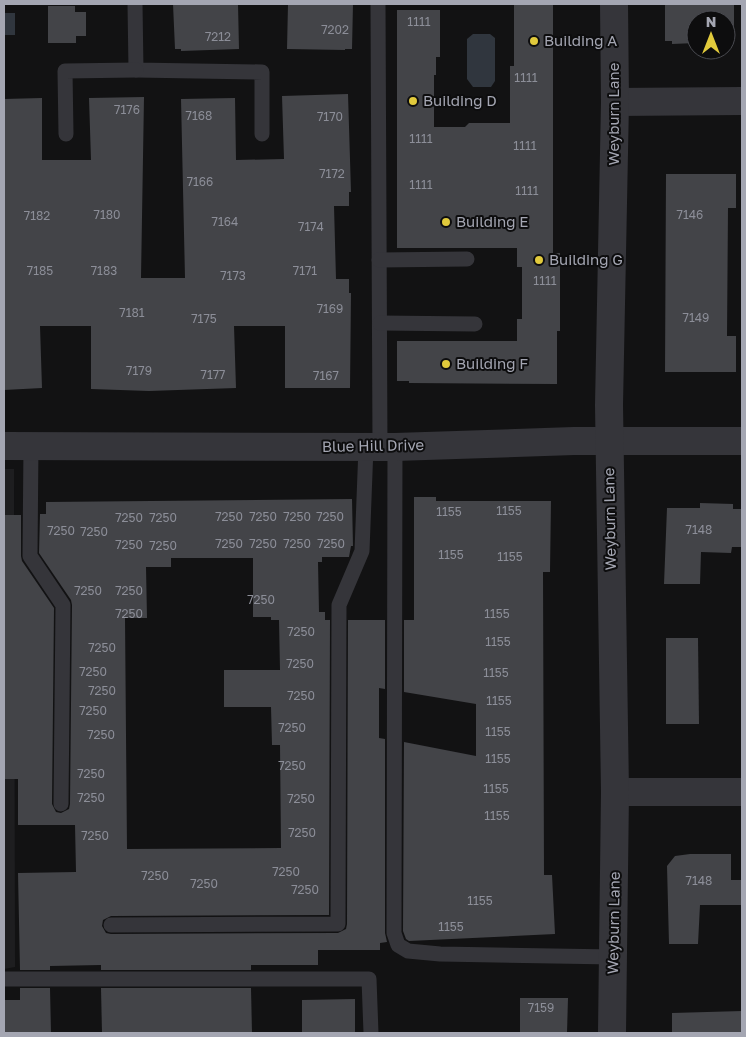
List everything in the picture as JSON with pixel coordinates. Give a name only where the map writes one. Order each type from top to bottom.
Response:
[{"type":"street","name":"Weyburn Lane","points":[[612,1033],[615,792],[609,441],[615,102],[614,4]]},
{"type":"street","points":[[615,102],[742,101]]},
{"type":"street","name":"Blue Hill Drive","points":[[4,446],[380,447],[574,440],[742,440]]},
{"type":"street","points":[[615,792],[742,792]]},
{"type":"lane","points":[[136,4],[136,70]]},
{"type":"lane","points":[[378,4],[380,447],[394,932],[398,945],[408,951],[440,954],[614,957]]},
{"type":"lane","points":[[66,134],[65,71],[136,70],[262,72],[262,134]]},
{"type":"lane","points":[[379,260],[467,259]]},
{"type":"lane","points":[[380,323],[475,324]]},
{"type":"lane","points":[[31,445],[30,556],[63,605],[61,804]]},
{"type":"lane","points":[[111,925],[338,924],[339,605],[362,551],[380,447]]},
{"type":"lane","points":[[4,980],[369,979],[371,1033]]},
{"type":"shaded area","points":[[4,13],[15,13],[15,35],[4,35]]},
{"type":"shaded area","points":[[473,34],[490,34],[495,38],[495,81],[491,87],[473,87],[467,79],[467,39]]},
{"type":"shaded area","points":[[4,469],[14,469],[15,967],[4,969]]},
{"type":"building","points":[[173,4],[238,4],[239,49],[181,51],[181,49],[175,49]]},
{"type":"building","points":[[288,4],[353,4],[352,49],[287,49]]},
{"type":"building","points":[[514,4],[553,4],[553,253],[560,253],[560,331],[557,331],[557,384],[409,383],[409,381],[397,381],[397,341],[517,341],[517,319],[522,319],[522,267],[517,267],[517,248],[397,248],[397,10],[440,10],[440,57],[436,57],[436,75],[434,75],[434,127],[465,127],[469,123],[510,123],[510,66],[514,66]]},
{"type":"building","points":[[665,4],[734,4],[734,10],[686,10],[686,43],[672,44],[672,41],[665,41]]},
{"type":"building","points":[[48,6],[75,6],[75,12],[86,12],[86,36],[76,36],[76,43],[48,43]]},
{"type":"building","points":[[348,94],[351,192],[349,192],[349,206],[334,206],[336,279],[349,279],[349,293],[351,293],[350,388],[285,388],[285,326],[234,326],[236,388],[149,391],[91,389],[91,326],[40,326],[42,388],[4,390],[4,99],[42,98],[42,160],[91,160],[89,98],[144,97],[141,278],[185,278],[181,99],[235,98],[236,160],[284,159],[282,96]]},
{"type":"building","points":[[666,174],[736,174],[736,208],[728,208],[727,336],[736,336],[736,372],[665,372]]},
{"type":"building","points":[[414,497],[436,497],[436,501],[551,501],[550,572],[543,572],[544,875],[552,875],[555,934],[409,941],[406,939],[403,931],[404,742],[476,756],[476,704],[404,692],[404,620],[414,620]]},
{"type":"building","points":[[352,499],[353,546],[351,546],[349,557],[322,557],[322,562],[318,562],[319,612],[325,612],[325,620],[330,620],[329,915],[111,916],[103,920],[102,926],[106,933],[111,934],[338,933],[346,929],[348,620],[385,620],[385,689],[379,688],[379,738],[385,739],[385,933],[387,942],[380,943],[380,950],[318,950],[318,965],[251,965],[251,970],[101,970],[101,965],[50,966],[50,970],[20,970],[18,873],[76,872],[75,825],[18,825],[18,779],[4,779],[4,515],[21,515],[22,561],[54,608],[52,804],[56,812],[61,813],[69,809],[72,605],[71,600],[39,553],[40,514],[46,514],[46,502]],"holes":[[[171,558],[253,558],[253,617],[271,617],[271,620],[279,620],[280,670],[224,670],[224,707],[271,707],[272,745],[280,745],[281,848],[127,849],[125,618],[147,618],[146,567],[171,567]]]},
{"type":"building","points":[[700,503],[733,504],[733,509],[742,509],[742,547],[732,547],[731,553],[701,552],[700,584],[664,584],[667,508],[700,508]]},
{"type":"building","points":[[666,638],[698,638],[699,724],[666,724]]},
{"type":"building","points":[[731,854],[731,880],[742,880],[742,905],[700,905],[698,944],[669,944],[667,866],[675,856]]},
{"type":"building","points":[[20,988],[50,988],[51,1033],[4,1033],[4,1000],[20,1000]]},
{"type":"building","points":[[101,988],[251,988],[252,1033],[102,1033]]},
{"type":"building","points":[[520,998],[568,998],[567,1033],[520,1033]]},
{"type":"building","points":[[355,999],[355,1033],[302,1033],[302,1000]]},
{"type":"building","points":[[742,1011],[742,1033],[672,1033],[672,1013]]},
{"type":"place","name":"Building A","points":[[534,41]]},
{"type":"place","name":"Building D","points":[[413,101]]},
{"type":"place","name":"Building E","points":[[446,222]]},
{"type":"place","name":"Building G","points":[[539,260]]},
{"type":"place","name":"Building F","points":[[446,364]]}]
